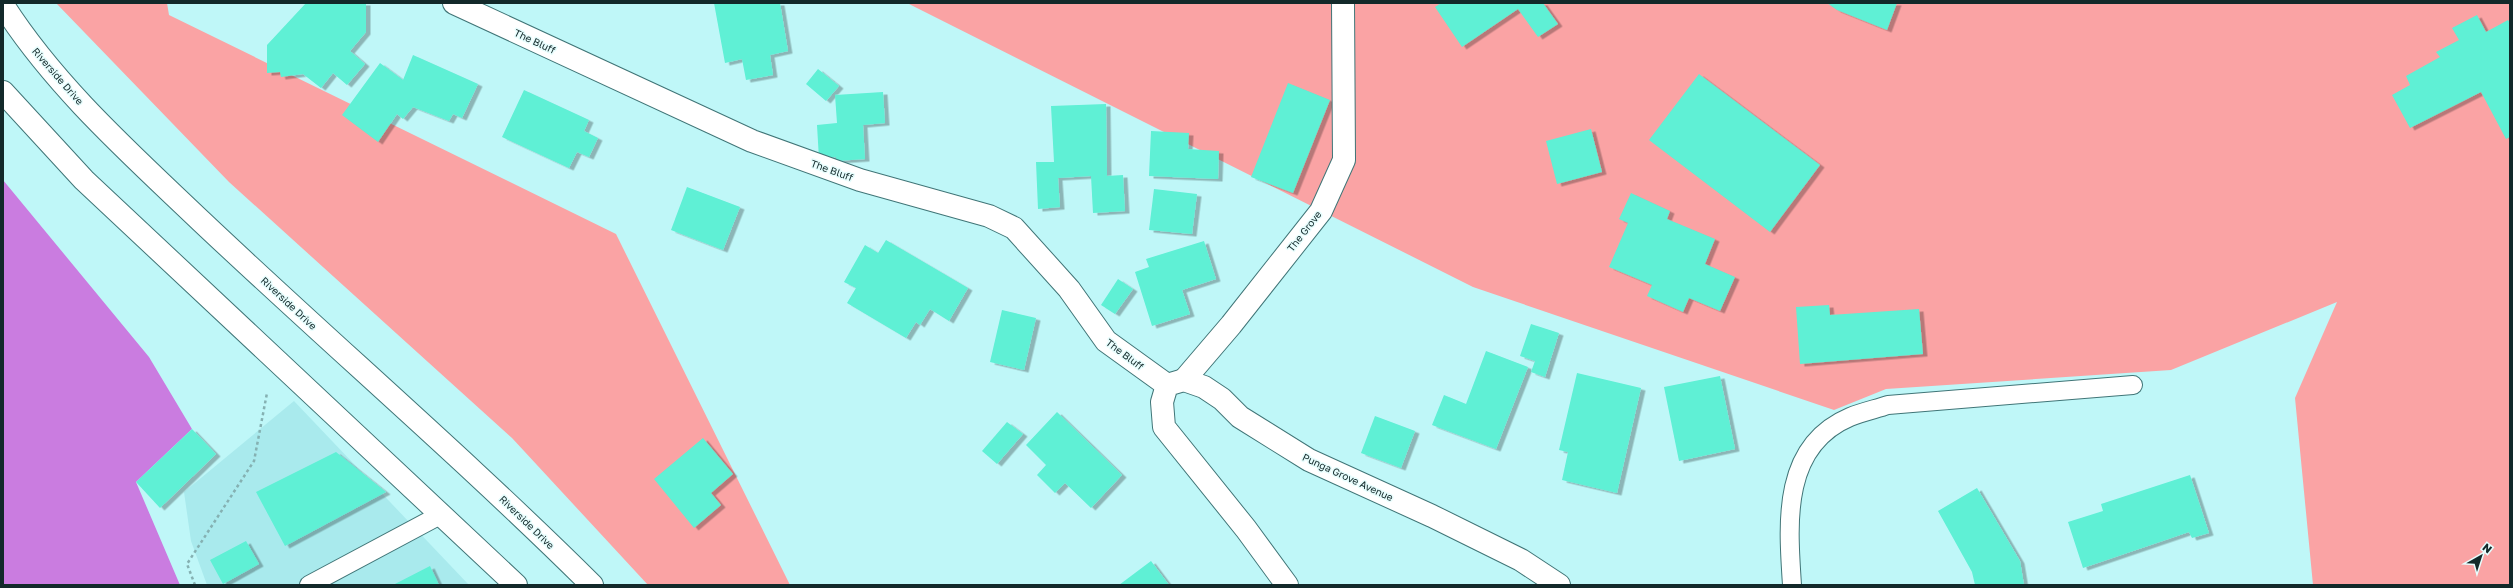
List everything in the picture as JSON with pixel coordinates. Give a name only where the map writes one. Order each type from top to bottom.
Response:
[{"type":"street","name":"The Bluff","points":[[454,3],[752,141],[860,180],[989,216],[1014,228],[1069,289],[1106,341],[1176,382]]},
{"type":"street","name":"The Grove","points":[[1176,382],[1231,325],[1321,211],[1344,160],[1343,3]]},
{"type":"street","name":"Riverside Drive","points":[[3,5],[42,58],[118,142],[264,280],[532,525],[592,585]]},
{"type":"street","points":[[3,92],[84,180],[516,585]]},
{"type":"street","points":[[1176,382],[1162,402],[1164,427],[1246,529],[1287,585]]},
{"type":"street","name":"Punga Grove Avenue","points":[[1176,382],[1204,387],[1222,399],[1240,417],[1309,460],[1521,560],[1558,585]]},
{"type":"lane","points":[[1792,585],[1788,529],[1794,486],[1805,454],[1823,436],[1849,418],[1888,405],[2132,385]]},
{"type":"lane","points":[[309,585],[442,514]]},
{"type":"path","points":[[195,585],[187,564],[254,461],[268,392]]},
{"type":"shaded area","points":[[56,3],[167,3],[169,15],[616,234],[790,585],[648,585],[512,438],[229,182]]},
{"type":"shaded area","points":[[907,3],[2510,3],[2510,585],[2313,585],[2295,398],[2337,302],[2171,370],[1886,389],[1834,410],[1473,287]]},
{"type":"shaded area","points":[[3,180],[149,357],[192,429],[136,482],[180,585],[3,585]]},
{"type":"shaded area","points":[[294,401],[469,585],[207,585],[191,541],[184,492]]},
{"type":"building","points":[[306,3],[366,3],[366,32],[350,51],[365,64],[347,85],[333,73],[321,88],[303,74],[281,77],[280,72],[267,73],[267,45]]},
{"type":"building","points":[[714,3],[780,3],[788,51],[770,55],[773,75],[746,80],[742,59],[725,63]]},
{"type":"building","points":[[1441,3],[1543,3],[1558,24],[1538,37],[1518,9],[1462,47],[1435,7]]},
{"type":"building","points":[[1827,3],[1897,3],[1887,30],[1837,10]]},
{"type":"building","points":[[2477,15],[2486,32],[2508,20],[2510,23],[2510,137],[2506,139],[2481,92],[2410,128],[2392,95],[2410,85],[2406,76],[2440,57],[2436,52],[2459,40],[2452,28]]},
{"type":"building","points":[[413,55],[478,84],[462,118],[453,114],[449,121],[413,107],[403,119],[397,114],[378,142],[342,115],[380,63],[403,80]]},
{"type":"building","points":[[818,69],[839,86],[826,101],[806,84]]},
{"type":"building","points":[[1699,74],[1820,165],[1770,232],[1649,140]]},
{"type":"building","points":[[1288,83],[1330,100],[1293,193],[1251,177]]},
{"type":"building","points":[[524,90],[589,120],[584,131],[598,138],[589,157],[577,152],[569,168],[502,137]]},
{"type":"building","points":[[883,92],[885,123],[863,125],[865,159],[836,161],[836,157],[819,159],[817,125],[837,123],[835,95]]},
{"type":"building","points":[[1106,104],[1107,176],[1123,175],[1125,211],[1093,213],[1091,176],[1058,178],[1060,207],[1038,209],[1036,162],[1054,162],[1051,106]]},
{"type":"building","points":[[1591,129],[1602,172],[1557,184],[1546,141]]},
{"type":"building","points":[[1151,131],[1189,133],[1188,149],[1219,151],[1218,179],[1149,176]]},
{"type":"building","points":[[687,187],[740,207],[723,250],[671,230]]},
{"type":"building","points":[[1154,189],[1197,194],[1192,234],[1149,230]]},
{"type":"building","points":[[1631,193],[1670,211],[1667,219],[1715,239],[1705,264],[1735,277],[1720,311],[1689,298],[1683,312],[1647,296],[1652,285],[1609,267],[1628,223],[1619,219]]},
{"type":"building","points":[[886,240],[968,288],[949,321],[930,309],[920,325],[916,322],[906,338],[847,303],[856,288],[844,282],[865,245],[878,253]]},
{"type":"building","points":[[1204,241],[1216,279],[1182,290],[1190,314],[1152,326],[1135,272],[1149,267],[1146,259]]},
{"type":"building","points":[[1118,279],[1133,289],[1115,314],[1101,305]]},
{"type":"building","points":[[1829,305],[1830,315],[1919,309],[1923,354],[1800,364],[1796,307]]},
{"type":"building","points":[[1002,310],[1036,318],[1024,370],[990,362]]},
{"type":"building","points":[[1531,324],[1559,333],[1545,377],[1531,372],[1535,361],[1520,356]]},
{"type":"building","points":[[1486,351],[1528,367],[1496,449],[1432,425],[1444,395],[1466,404]]},
{"type":"building","points":[[1577,373],[1641,388],[1617,493],[1562,480],[1568,452],[1559,450]]},
{"type":"building","points":[[1720,376],[1735,449],[1679,461],[1664,387]]},
{"type":"building","points":[[1057,412],[1122,475],[1091,508],[1065,483],[1055,493],[1037,475],[1046,465],[1026,445]]},
{"type":"building","points":[[1375,416],[1415,431],[1401,468],[1361,453]]},
{"type":"building","points":[[1007,422],[1023,434],[997,464],[982,451]]},
{"type":"building","points":[[192,429],[216,454],[160,508],[136,482]]},
{"type":"building","points":[[703,438],[733,474],[711,493],[721,505],[694,528],[654,479]]},
{"type":"building","points":[[336,452],[386,492],[285,546],[256,492]]},
{"type":"building","points":[[2190,475],[2209,533],[2192,538],[2189,532],[2083,568],[2068,522],[2103,511],[2101,504]]},
{"type":"building","points":[[1977,488],[2020,561],[2024,585],[1975,585],[1972,572],[1938,511]]},
{"type":"building","points":[[246,541],[259,564],[223,584],[210,560]]},
{"type":"building","points":[[1151,561],[1169,585],[1119,585]]},
{"type":"building","points":[[430,566],[439,585],[393,585]]}]
